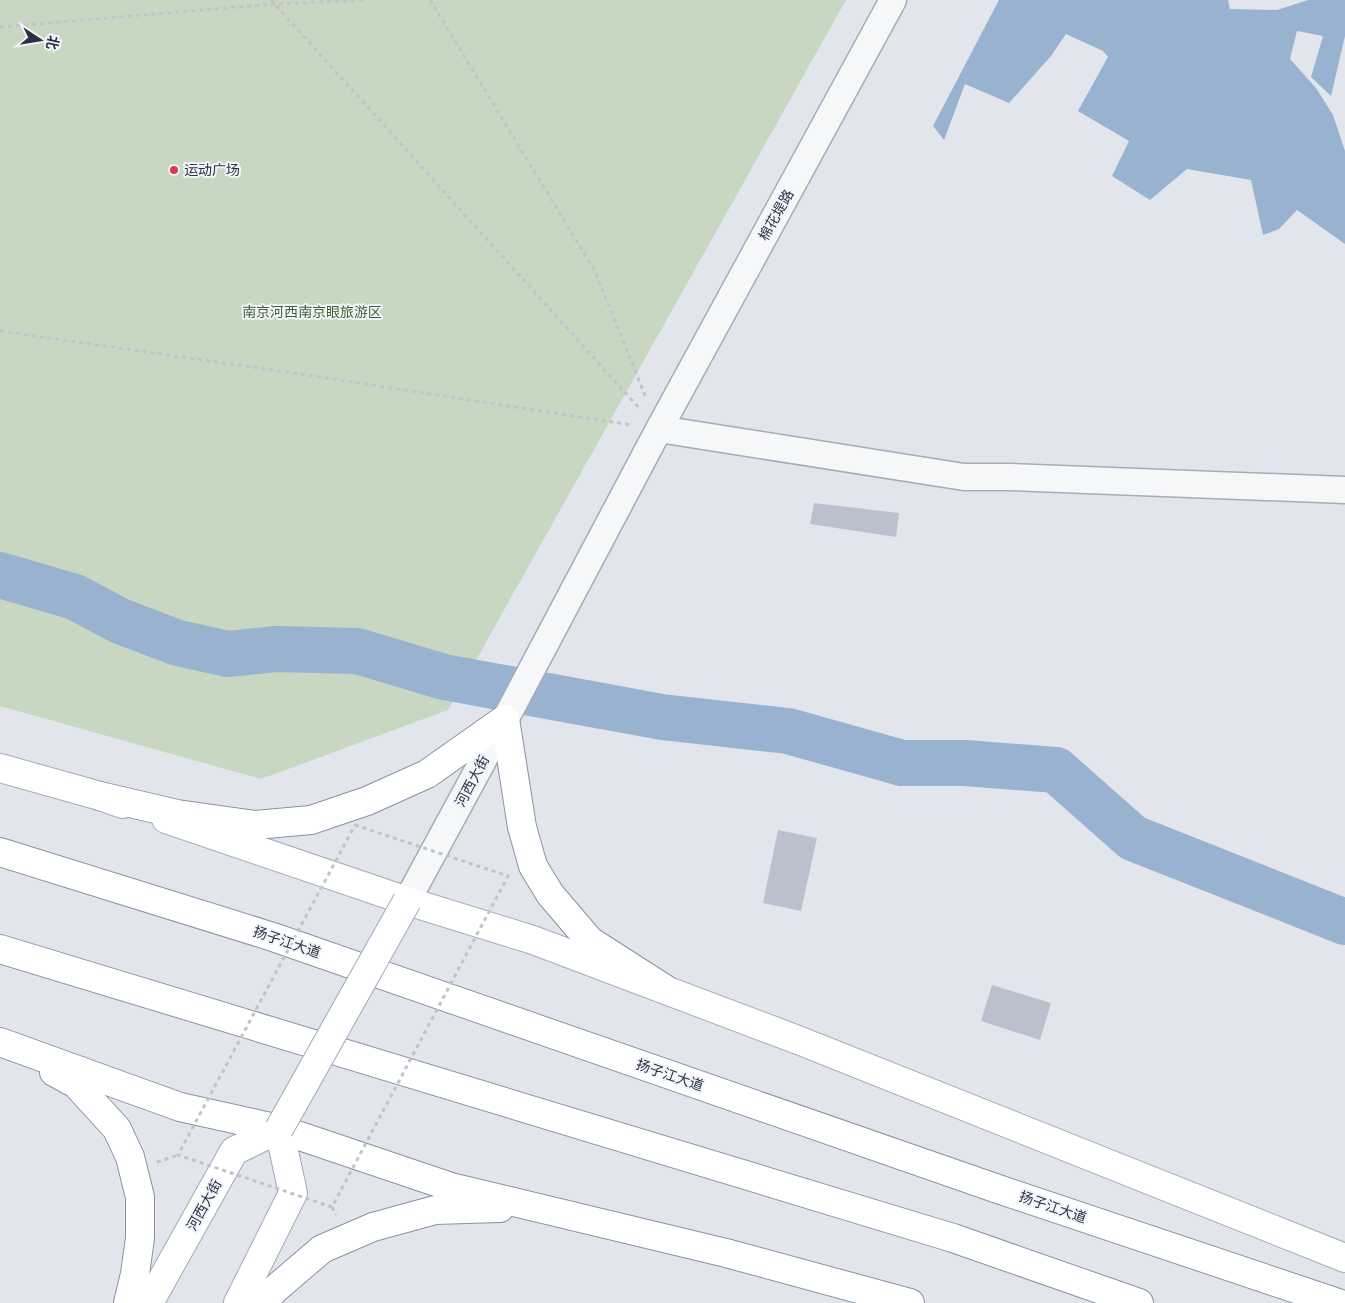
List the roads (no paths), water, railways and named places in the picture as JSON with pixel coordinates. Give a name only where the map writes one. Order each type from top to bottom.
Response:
[{"type":"main road","points":[[0,768],[100,796],[177,814],[255,825],[311,820],[367,801],[427,774],[506,719],[522,827],[533,866],[550,894],[590,941],[665,989]]},
{"type":"main road","points":[[100,796],[407,901],[534,940],[798,1040],[1345,1258]]},
{"type":"main road","name":"扬子江大道","points":[[0,852],[273,937],[1007,1192],[1338,1303]]},
{"type":"main road","name":"河西大街","points":[[148,1303],[234,1151],[279,1129],[407,901]]},
{"type":"main road","points":[[0,949],[953,1238],[1139,1303]]},
{"type":"main road","points":[[0,1043],[180,1107],[279,1129],[451,1187],[726,1253],[910,1303]]},
{"type":"main road","points":[[0,1043],[76,1084],[117,1129],[130,1157],[140,1197],[140,1238],[135,1274],[128,1303]]},
{"type":"main road","points":[[238,1303],[293,1193],[279,1129]]},
{"type":"main road","points":[[264,1303],[274,1290],[322,1249],[373,1227],[435,1210],[494,1208],[548,1210]]},
{"type":"street","name":"棉花堤路","points":[[658,429],[893,0]]},
{"type":"street","points":[[658,429],[964,477],[1010,477],[1345,490]]},
{"type":"street","name":"河西大街","points":[[407,901],[506,719],[658,429]]},
{"type":"water","points":[[999,0],[1228,0],[1230,9],[1277,10],[1308,0],[1345,0],[1345,36],[1331,96],[1311,77],[1323,36],[1297,31],[1290,59],[1316,88],[1333,115],[1345,151],[1345,244],[1297,210],[1279,229],[1263,235],[1251,180],[1187,169],[1150,200],[1112,176],[1129,141],[1078,111],[1108,57],[1103,51],[1066,34],[1051,56],[1009,103],[965,84],[944,140],[933,126]]},
{"type":"waterway","points":[[0,575],[75,597],[120,621],[178,643],[228,654],[276,649],[357,651],[444,677],[662,717],[788,731],[902,763],[965,763],[1056,770],[1133,838],[1345,922]]},
{"type":"place","name":"运动广场","points":[[174,170]]},
{"type":"park label","name":"南京河西南京眼旅游区","points":[[312,312]]}]
